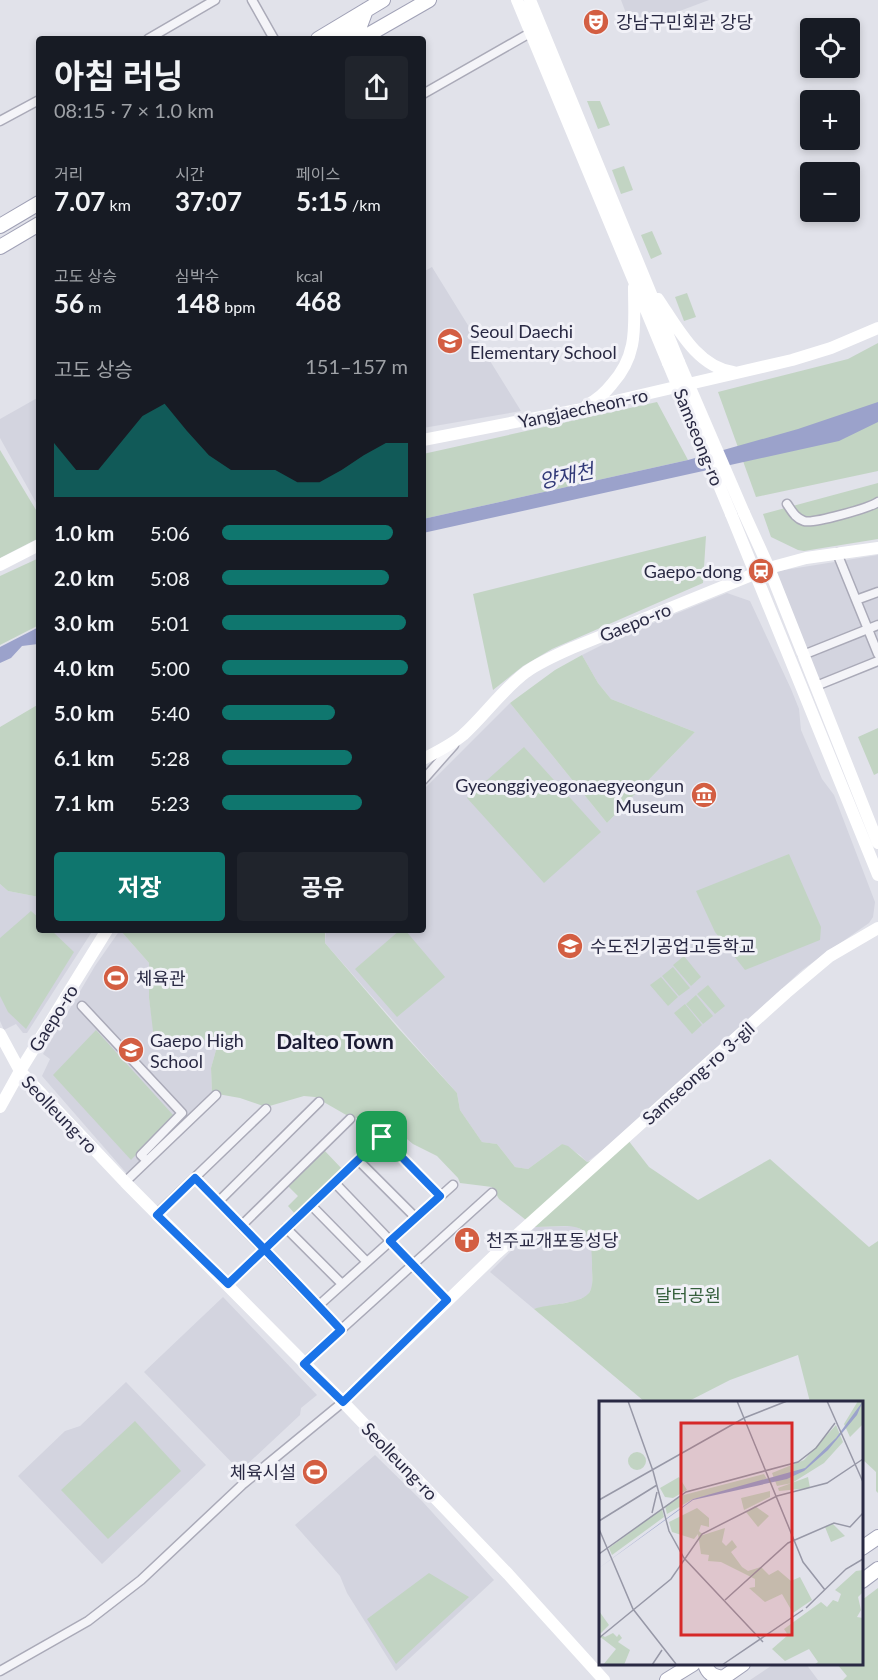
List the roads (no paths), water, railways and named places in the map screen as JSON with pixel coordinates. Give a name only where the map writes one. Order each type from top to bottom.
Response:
[{"type":"main road","points":[[323,36],[383,0]]},
{"type":"main road","points":[[366,36],[429,0]]},
{"type":"main road","points":[[345,36],[360,26],[366,10]]},
{"type":"main road","points":[[2,221],[36,204]]},
{"type":"main road","points":[[0,247],[36,226]]},
{"type":"main road","points":[[863,1547],[878,1537]]},
{"type":"main road","points":[[863,1580],[878,1569]]},
{"type":"main road","points":[[667,1680],[691,1665]]},
{"type":"main road","points":[[705,1665],[712,1676],[721,1679],[742,1665]]},
{"type":"street","points":[[153,36],[215,0]]},
{"type":"street","points":[[252,0],[272,36]]},
{"type":"street","name":"Samseong-ro","points":[[517,0],[674,362],[769,568],[878,843]]},
{"type":"street","name":"Samseong-ro","points":[[530,0],[638,279]]},
{"type":"street","points":[[426,92],[530,33]]},
{"type":"street","points":[[0,122],[36,102]]},
{"type":"street","points":[[638,279],[702,358],[721,369],[738,373]]},
{"type":"street","points":[[578,410],[597,400],[621,374],[628,361],[632,348],[638,279]]},
{"type":"street","name":"Yangjaecheon-ro","points":[[426,439],[578,410],[792,360],[831,348],[878,328]]},
{"type":"street","name":"Samseong-ro","points":[[674,362],[731,514],[878,875]]},
{"type":"street","points":[[787,504],[796,517],[807,522],[860,510],[878,501]]},
{"type":"street","points":[[0,565],[36,547]]},
{"type":"street","name":"Gaepo-ro","points":[[426,758],[461,736],[526,673],[572,648],[769,568],[806,558],[878,548]]},
{"type":"street","points":[[837,553],[878,654]]},
{"type":"street","points":[[855,600],[878,592]]},
{"type":"street","points":[[803,655],[878,625]]},
{"type":"street","points":[[816,686],[878,661]]},
{"type":"street","points":[[426,777],[461,736]]},
{"type":"street","name":"Samseong-ro 3-gil","points":[[343,1402],[447,1300],[793,987],[830,956],[878,928]]},
{"type":"street","name":"Gaepo-ro","points":[[0,1107],[105,933]]},
{"type":"street","points":[[82,1006],[182,1113],[141,1155],[145,1159]]},
{"type":"street","name":"Seolleung-ro","points":[[0,1034],[20,1071],[157,1215],[228,1284],[508,1574],[604,1680]]},
{"type":"street","points":[[125,1182],[216,1095]]},
{"type":"street","points":[[218,1202],[319,1102]]},
{"type":"street","points":[[157,1215],[266,1108]]},
{"type":"street","points":[[241,1226],[350,1119]]},
{"type":"street","points":[[228,1284],[386,1133],[440,1196]]},
{"type":"street","points":[[358,1160],[416,1218]]},
{"type":"street","points":[[195,1178],[341,1330]]},
{"type":"street","points":[[334,1182],[447,1300]]},
{"type":"street","points":[[318,1306],[453,1185]]},
{"type":"street","points":[[304,1364],[492,1193]]},
{"type":"street","points":[[311,1205],[367,1262]]},
{"type":"street","points":[[286,1228],[342,1284]]},
{"type":"street","points":[[0,1671],[88,1621],[141,1580],[242,1485],[343,1402]]},
{"type":"water","points":[[878,402],[878,422],[839,441],[426,532],[426,518],[688,460],[798,429]]},
{"type":"water","points":[[36,629],[36,644],[22,646],[11,658],[0,663],[0,647]]},
{"type":"place","name":"강남구민회관 강당","points":[[596,22]]},
{"type":"place","name":"Seoul Daechi Elementary School","points":[[450,341]]},
{"type":"place","name":"Gaepo-dong","points":[[761,571]]},
{"type":"place","name":"Gyeonggiyeogonaegyeongun Museum","points":[[704,795]]},
{"type":"place","name":"수도전기공업고등학교","points":[[570,946]]},
{"type":"place","name":"체육관","points":[[116,978]]},
{"type":"place","name":"Gaepo High School","points":[[131,1050]]},
{"type":"place","name":"천주교개포동성당","points":[[467,1240]]},
{"type":"place","name":"체육시설","points":[[315,1472]]},
{"type":"district","name":"Dalteo Town","points":[[335,1040]]},
{"type":"water label","name":"양재천","points":[[566,475]]},
{"type":"park label","name":"달터공원","points":[[688,1295]]}]
